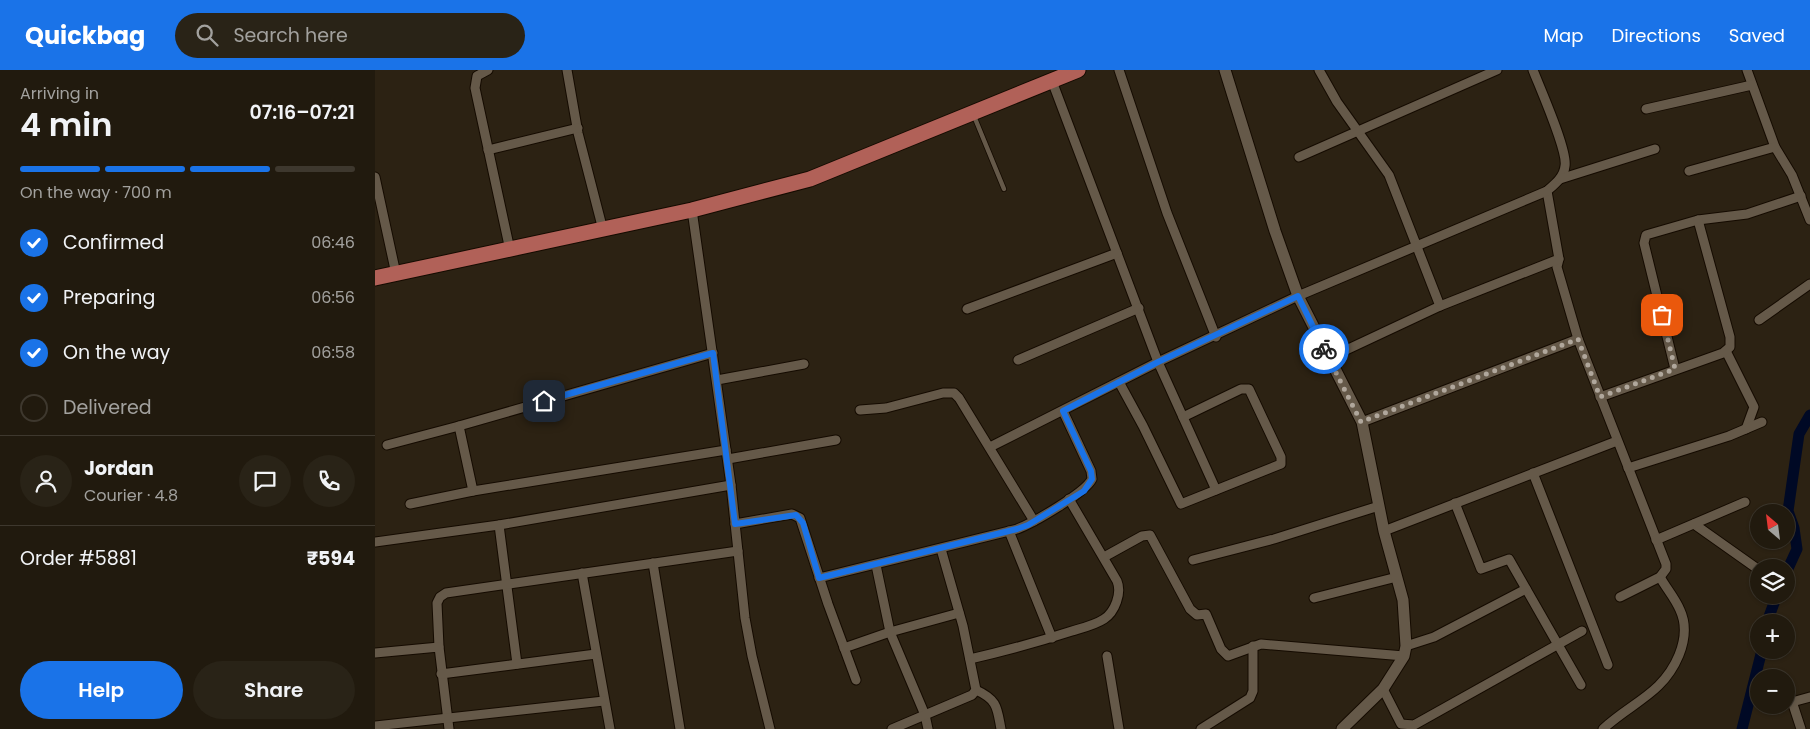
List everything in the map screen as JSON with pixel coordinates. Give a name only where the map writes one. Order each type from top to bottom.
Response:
[{"type":"main road","points":[[375,278],[692,210],[810,178],[1078,70]]},
{"type":"street","points":[[487,70],[481,72],[475,80],[510,250]]},
{"type":"street","points":[[567,70],[578,128],[603,230]]},
{"type":"street","points":[[1119,70],[1167,213],[1216,337]]},
{"type":"street","points":[[1225,70],[1275,231],[1298,296],[1361,422],[1384,531],[1403,600],[1405,651],[1383,689],[1342,729]]},
{"type":"street","points":[[1319,70],[1389,175],[1440,306]]},
{"type":"street","points":[[1299,157],[1497,70]]},
{"type":"street","points":[[989,447],[1158,362],[1216,337],[1298,296],[1547,191],[1560,179],[1566,166],[1563,150],[1533,70]]},
{"type":"street","points":[[1747,70],[1775,147],[1792,175],[1810,220]]},
{"type":"street","points":[[1052,81],[1158,362],[1216,490]]},
{"type":"street","points":[[1647,109],[1752,85]]},
{"type":"street","points":[[489,150],[578,128]]},
{"type":"street","points":[[1689,172],[1775,147]]},
{"type":"street","points":[[1560,179],[1655,149]]},
{"type":"street","points":[[375,178],[396,274]]},
{"type":"street","points":[[1547,191],[1559,259],[1557,267],[1578,339],[1666,564],[1666,569],[1660,577],[1621,596]]},
{"type":"street","points":[[1675,369],[1643,238],[1649,233],[1698,220],[1747,214],[1801,196]]},
{"type":"street","points":[[692,210],[717,380],[752,656],[770,729]]},
{"type":"street","points":[[1600,397],[1726,351],[1730,347],[1730,337],[1698,220]]},
{"type":"street","points":[[967,309],[1117,253]]},
{"type":"street","points":[[1329,358],[1440,306],[1559,259]]},
{"type":"street","points":[[1759,320],[1810,284]]},
{"type":"street","points":[[1018,360],[1139,308]]},
{"type":"street","points":[[1361,422],[1578,339]]},
{"type":"street","points":[[1726,351],[1754,407],[1746,429]]},
{"type":"street","points":[[387,445],[713,353]]},
{"type":"street","points":[[717,380],[804,364]]},
{"type":"street","points":[[1119,382],[1143,426],[1179,502],[1183,504],[1281,464],[1281,457],[1249,389],[1241,389],[1183,417]]},
{"type":"street","points":[[860,410],[886,408],[943,393],[954,393],[1034,521]]},
{"type":"street","points":[[819,578],[1009,531],[1034,521],[1084,491],[1092,479],[1091,471],[1063,411]]},
{"type":"street","points":[[1628,468],[1698,447],[1763,422]]},
{"type":"street","points":[[459,426],[473,490]]},
{"type":"street","points":[[410,504],[473,490],[836,440]]},
{"type":"street","points":[[1384,531],[1617,441]]},
{"type":"street","points":[[1533,473],[1608,665]]},
{"type":"street","points":[[375,542],[499,525],[731,485]]},
{"type":"street","points":[[970,659],[1052,638],[1106,618],[1113,610],[1119,587],[1104,557],[1069,499]]},
{"type":"street","points":[[1656,540],[1745,502]]},
{"type":"street","points":[[1455,503],[1481,569],[1509,559],[1581,685]]},
{"type":"street","points":[[1193,560],[1274,539],[1379,506]]},
{"type":"street","points":[[735,524],[796,515],[803,523],[819,578],[856,680]]},
{"type":"street","points":[[1694,524],[1750,564]]},
{"type":"street","points":[[499,525],[517,664]]},
{"type":"street","points":[[1009,531],[1052,638]]},
{"type":"street","points":[[1104,557],[1141,536],[1150,535],[1190,609],[1197,615],[1206,614],[1224,654],[1232,656],[1261,644],[1405,651],[1526,589]]},
{"type":"street","points":[[941,549],[959,613],[977,690]]},
{"type":"street","points":[[449,729],[439,647],[437,604],[440,597],[454,591],[738,551]]},
{"type":"street","points":[[653,563],[680,729]]},
{"type":"street","points":[[876,565],[891,632],[925,715],[928,729]]},
{"type":"street","points":[[581,573],[610,729]]},
{"type":"street","points":[[1314,598],[1397,577]]},
{"type":"street","points":[[1603,729],[1658,688],[1674,668],[1683,646],[1685,633],[1680,610],[1660,577]]},
{"type":"street","points":[[844,648],[891,632],[959,613]]},
{"type":"street","points":[[1383,689],[1401,724],[1414,725],[1582,631]]},
{"type":"street","points":[[1201,729],[1250,698],[1253,691],[1253,646]]},
{"type":"street","points":[[375,653],[439,647]]},
{"type":"street","points":[[441,674],[596,654]]},
{"type":"street","points":[[1107,656],[1119,729]]},
{"type":"street","points":[[892,729],[972,695],[977,690]]},
{"type":"street","points":[[977,690],[990,696],[994,701],[1001,729]]},
{"type":"street","points":[[1795,701],[1810,697]]},
{"type":"street","points":[[375,726],[604,701]]},
{"type":"street","points":[[1795,711],[1801,729]]},
{"type":"lane","points":[[973,112],[1004,189]]},
{"type":"waterway","points":[[1792,559],[1797,549],[1794,528],[1788,511],[1799,434],[1810,415]]},
{"type":"waterway","points":[[1770,614],[1774,604]]},
{"type":"waterway","points":[[1742,729],[1760,659]]},
{"type":"way so far","points":[[1324,349],[1361,422],[1578,339],[1600,397],[1675,369],[1662,315]]},
{"type":"route","points":[[544,401],[713,353],[735,524],[792,514],[796,515],[803,523],[819,578],[954,546],[1028,525],[1084,491],[1092,479],[1091,471],[1063,411],[1158,362],[1216,337],[1298,296],[1324,349]]}]
